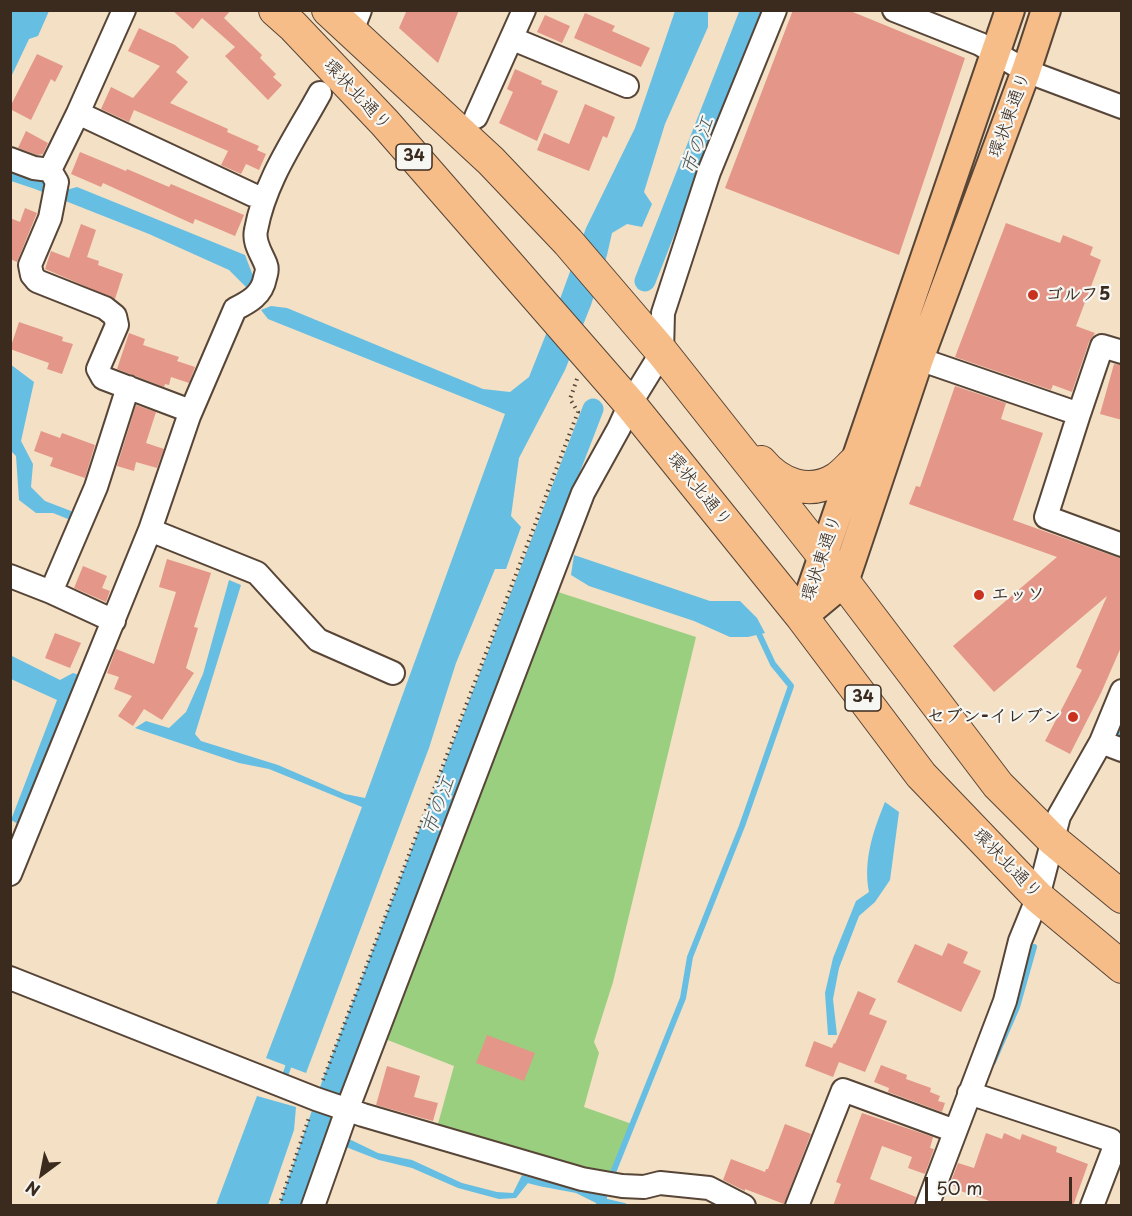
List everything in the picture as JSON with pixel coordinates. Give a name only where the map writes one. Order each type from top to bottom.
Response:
[{"type":"highway","name":"環状北通り","points":[[275,10],[385,123],[547,310],[580,363],[630,404],[802,617],[921,775],[1038,897],[1122,967]]},
{"type":"highway","points":[[328,10],[356,21],[568,242],[662,351],[844,582],[998,785],[1053,840],[1122,897]]},
{"type":"highway","points":[[662,351],[686,363],[769,471],[789,485],[807,487],[836,479],[857,460]]},
{"type":"main road","name":"環状東通り","points":[[802,617],[1010,10]]},
{"type":"main road","name":"環状東通り","points":[[802,617],[844,582],[919,359],[1026,71],[1046,10]]},
{"type":"street","points":[[124,10],[78,113],[53,185],[50,218],[30,265],[32,275],[37,281],[112,312],[115,316],[117,325],[98,369],[103,378],[185,409],[189,416]]},
{"type":"street","points":[[476,117],[513,39],[524,10]]},
{"type":"street","points":[[313,1206],[347,1110],[583,494],[620,428],[630,404],[662,351],[663,312],[705,183],[775,10]]},
{"type":"street","points":[[894,10],[980,44],[1026,71],[1122,107]]},
{"type":"street","points":[[513,39],[627,86]]},
{"type":"street","points":[[10,874],[114,621],[150,530],[189,416],[234,309],[249,302],[263,288],[268,268],[259,250],[255,233],[264,199],[283,155],[320,93]]},
{"type":"street","points":[[78,113],[254,195]]},
{"type":"street","points":[[10,159],[34,168],[53,185]]},
{"type":"street","points":[[1122,352],[1102,346],[1046,517],[1122,545]]},
{"type":"street","points":[[919,359],[1079,414]]},
{"type":"street","points":[[51,592],[96,487],[128,387]]},
{"type":"street","points":[[150,530],[257,573],[318,640],[393,673]]},
{"type":"street","points":[[10,576],[114,621]]},
{"type":"street","points":[[937,1204],[955,1131],[977,1095],[1020,941],[1038,897],[1059,816],[1112,746],[1122,691]]},
{"type":"street","points":[[10,978],[347,1110],[582,1179],[644,1188],[660,1183],[709,1188],[744,1206]]},
{"type":"street","points":[[796,1206],[843,1090],[955,1131]]},
{"type":"street","points":[[977,1095],[1111,1140],[1115,1146],[1092,1206]]},
{"type":"path","points":[[279,1206],[316,1099],[578,412],[570,399],[580,363]]},
{"type":"green space","points":[[552,590],[696,637],[613,982],[594,1042],[599,1053],[584,1107],[632,1124],[612,1175],[436,1131],[454,1066],[380,1037]]},
{"type":"water","points":[[12,11],[49,11],[38,36],[29,39],[11,77],[10,14]]},
{"type":"water","points":[[675,11],[708,11],[708,27],[665,124],[644,192],[652,204],[642,227],[627,224],[612,233],[591,305],[565,370],[519,458],[511,516],[521,527],[506,569],[495,569],[456,663],[429,748],[306,1073],[266,1058],[362,807],[269,769],[239,763],[135,728],[146,721],[169,728],[186,712],[203,674],[229,580],[241,585],[195,734],[201,741],[278,765],[345,794],[365,798],[505,414],[268,319],[261,310],[271,306],[287,308],[483,389],[510,392],[529,377],[586,228],[635,128]]},
{"type":"water","points":[[11,169],[66,190],[77,187],[245,255],[255,281],[248,289],[229,270],[149,234],[11,181]]},
{"type":"water","points":[[10,364],[34,382],[21,441],[33,464],[31,487],[45,501],[71,511],[73,521],[53,513],[36,513],[19,500],[16,456],[11,451]]},
{"type":"water","points":[[574,555],[710,601],[740,601],[757,618],[765,633],[748,637],[730,637],[694,621],[589,586],[571,575]]},
{"type":"water","points":[[10,655],[60,680],[73,673],[82,676],[20,825],[11,820],[57,700],[11,679]]},
{"type":"water","points":[[885,802],[899,812],[890,880],[875,902],[859,916],[839,968],[833,999],[837,1035],[828,1035],[825,993],[833,958],[856,901],[869,892],[867,869],[870,846]]},
{"type":"water","points":[[257,1096],[296,1107],[294,1130],[268,1205],[216,1205]]},
{"type":"water","points":[[347,1138],[378,1153],[412,1160],[462,1183],[497,1192],[513,1193],[522,1175],[529,1177],[528,1183],[516,1198],[499,1199],[458,1188],[412,1168],[379,1160],[346,1147]]},
{"type":"water","points":[[545,1180],[581,1191],[607,1194],[607,1205],[596,1205],[576,1193],[544,1187]]},
{"type":"building","points":[[172,10],[231,10],[224,18],[262,55],[260,58],[276,74],[273,77],[282,85],[268,100],[225,56],[235,47],[202,18],[193,29]]},
{"type":"building","points":[[407,10],[459,10],[438,63],[399,28]]},
{"type":"building","points":[[793,10],[848,10],[965,58],[899,255],[725,188]]},
{"type":"building","points":[[585,13],[615,26],[612,31],[650,48],[641,67],[574,38]]},
{"type":"building","points":[[545,15],[570,26],[562,43],[537,32]]},
{"type":"building","points":[[139,28],[175,45],[189,57],[176,72],[188,82],[170,103],[228,129],[227,132],[259,146],[257,150],[266,154],[259,170],[246,164],[241,174],[221,165],[228,151],[134,110],[129,122],[101,109],[111,87],[133,98],[160,66],[128,51]]},
{"type":"building","points":[[37,54],[63,66],[55,82],[51,79],[31,120],[10,107]]},
{"type":"building","points":[[515,69],[558,91],[537,141],[499,123],[513,92],[507,89]]},
{"type":"building","points":[[585,104],[615,117],[607,138],[603,136],[589,171],[537,150],[544,133],[569,144]]},
{"type":"building","points":[[26,131],[48,143],[43,154],[37,155],[18,148]]},
{"type":"building","points":[[80,152],[169,187],[171,184],[244,215],[235,236],[195,219],[193,224],[103,183],[101,187],[71,174]]},
{"type":"building","points":[[25,208],[37,213],[17,262],[10,259],[10,218],[20,222]]},
{"type":"building","name":"ゴルフ5","points":[[1006,223],[1060,243],[1063,235],[1093,247],[1090,255],[1101,260],[1076,326],[1095,333],[1089,342],[1072,392],[1053,385],[1051,390],[955,357]]},
{"type":"building","points":[[81,224],[96,230],[87,257],[99,261],[98,265],[123,274],[115,299],[45,269],[51,251],[69,258]]},
{"type":"building","points":[[19,322],[63,337],[62,341],[73,344],[62,374],[47,369],[49,363],[10,349]]},
{"type":"building","points":[[129,333],[145,339],[143,345],[179,357],[177,361],[195,367],[189,383],[171,377],[169,385],[165,384],[164,387],[117,369]]},
{"type":"building","points":[[1114,364],[1122,365],[1122,420],[1100,414]]},
{"type":"building","points":[[955,386],[1006,403],[1001,419],[1043,433],[1013,520],[1122,559],[1122,645],[1070,754],[1045,741],[1082,670],[1076,667],[1107,596],[994,692],[953,646],[1057,557],[909,504],[916,486],[920,487]]},
{"type":"building","points":[[136,405],[156,412],[146,443],[164,449],[157,468],[136,462],[134,471],[117,466]]},
{"type":"building","points":[[41,431],[60,438],[62,433],[95,445],[85,478],[50,466],[53,458],[34,451]]},
{"type":"building","points":[[167,559],[211,573],[194,627],[198,628],[186,668],[194,673],[162,720],[144,709],[133,726],[118,716],[132,696],[114,689],[119,677],[107,673],[116,649],[154,664],[176,592],[159,587]]},
{"type":"building","points":[[83,566],[107,576],[102,588],[110,591],[106,602],[74,588]]},
{"type":"building","points":[[55,633],[81,643],[70,668],[45,658]]},
{"type":"building","points":[[948,943],[968,952],[963,963],[981,971],[961,1012],[897,982],[915,944],[942,956]]},
{"type":"building","points":[[858,991],[876,999],[869,1014],[887,1021],[865,1072],[839,1062],[833,1077],[805,1066],[814,1041],[832,1048],[835,1044]]},
{"type":"building","points":[[487,1035],[535,1053],[524,1081],[476,1063]]},
{"type":"building","points":[[881,1065],[907,1075],[906,1079],[931,1088],[930,1092],[940,1096],[938,1101],[945,1103],[942,1112],[888,1092],[889,1088],[874,1082]]},
{"type":"building","points":[[387,1066],[420,1076],[414,1097],[438,1103],[433,1121],[376,1105]]},
{"type":"building","points":[[862,1113],[933,1137],[930,1148],[934,1149],[925,1174],[908,1168],[912,1157],[882,1146],[870,1179],[916,1197],[914,1206],[833,1206],[841,1184],[836,1182]]},
{"type":"building","points":[[785,1124],[811,1134],[784,1204],[745,1189],[745,1191],[723,1180],[731,1159],[765,1172]]},
{"type":"building","points":[[986,1133],[1002,1139],[1004,1133],[1020,1140],[1022,1134],[1057,1147],[1056,1152],[1088,1164],[1073,1206],[1004,1206],[955,1189],[956,1187],[950,1184],[958,1163],[974,1168]]},
{"type":"waterway","name":"市の江","points":[[645,281],[751,10]]},
{"type":"waterway","name":"市の江","points":[[290,1206],[333,1082],[593,409]]},
{"type":"waterway","points":[[612,1175],[683,998],[690,957],[742,826],[791,686],[773,664],[759,634]]},
{"type":"waterway","points":[[1113,743],[1122,726]]},
{"type":"waterway","points":[[993,1062],[1017,1007],[1034,947]]},
{"type":"waterway","points":[[283,1081],[291,1059]]},
{"type":"waterway","points":[[528,1180],[544,1184]]},
{"type":"waterway","points":[[607,1202],[624,1206]]},
{"type":"place","name":"ゴルフ5","points":[[1033,295]]},
{"type":"place","name":"エッソ","points":[[979,595]]},
{"type":"place","name":"セブン-イレブン","points":[[1073,717]]}]
